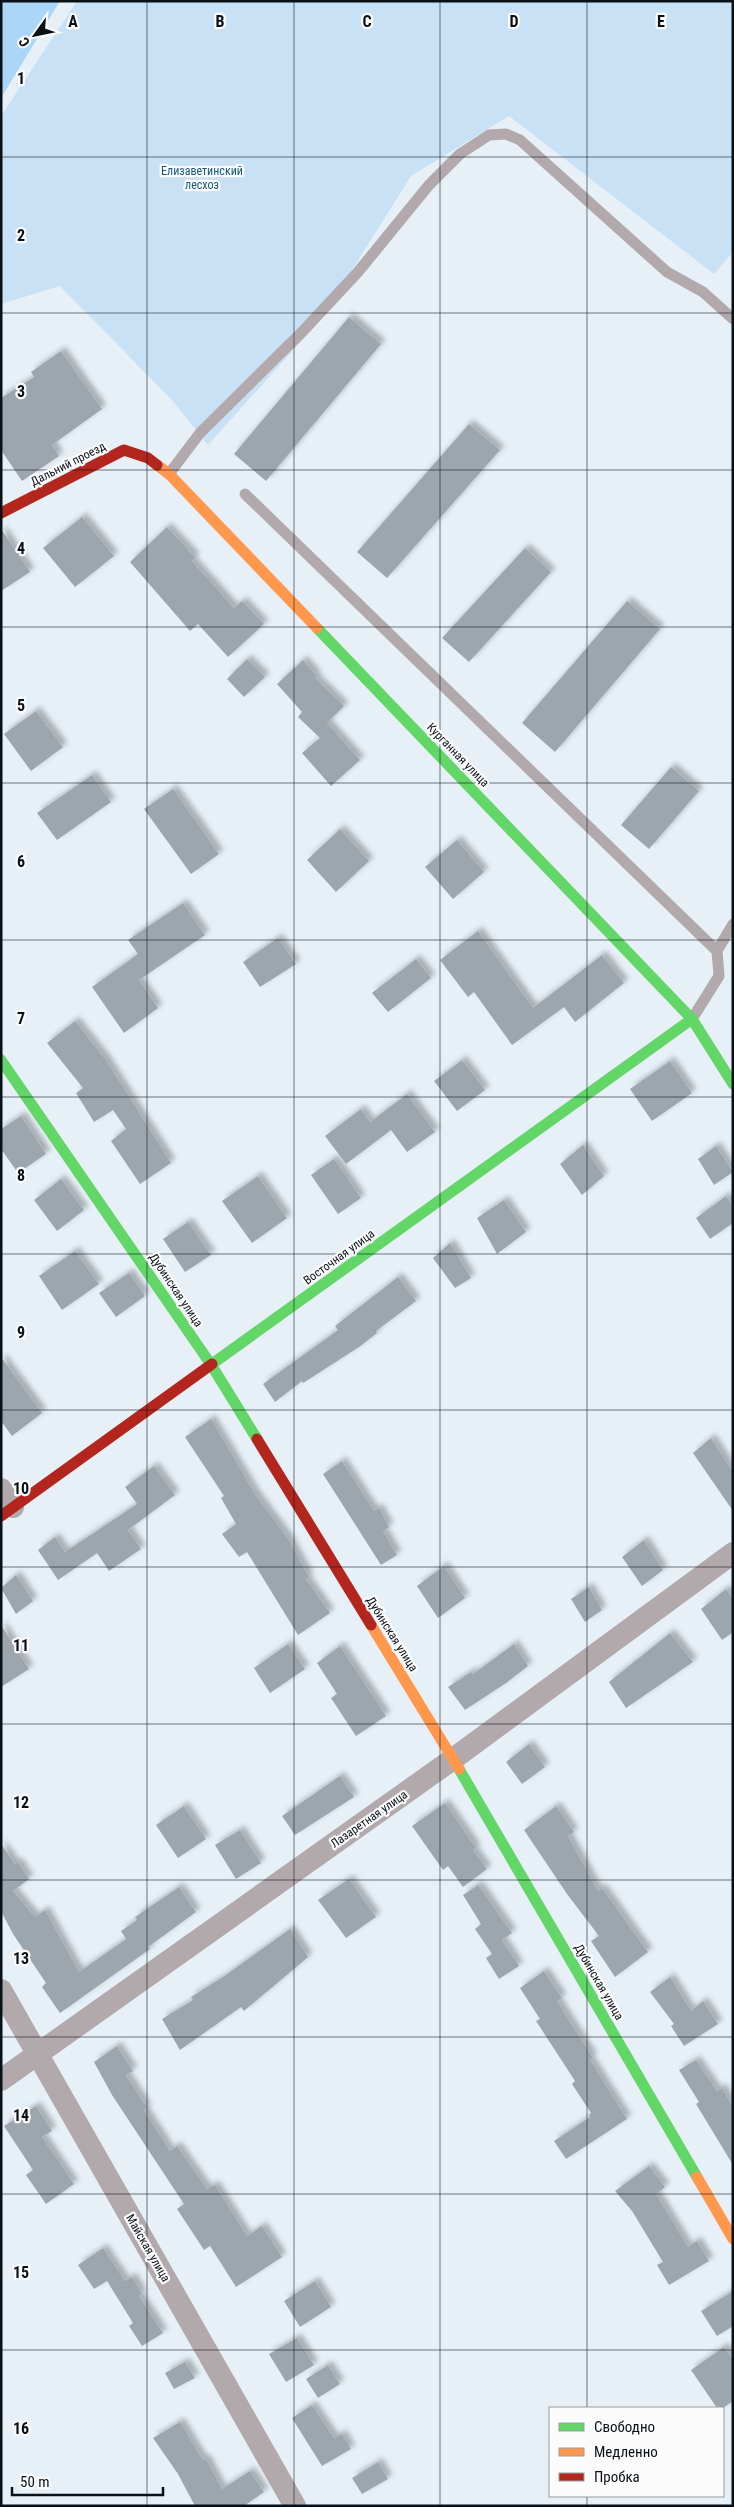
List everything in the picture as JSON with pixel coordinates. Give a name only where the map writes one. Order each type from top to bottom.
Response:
[{"type":"street","name":"Дальний проезд","points":[[1,513],[124,450],[148,458]]},
{"type":"street","name":"Курганная улица","points":[[148,458],[169,474],[692,1018],[733,1084]]},
{"type":"street","name":"Восточная улица","points":[[5,1504],[212,1366],[692,1018]]},
{"type":"street","name":"Дубинская улица","points":[[1,1060],[212,1366],[453,1759],[733,2239]]},
{"type":"street","name":"Лазаретная улица","points":[[1,2080],[453,1759],[733,1553]]},
{"type":"street","name":"Майская улица","points":[[1,1990],[295,2506]]},
{"type":"lane","points":[[169,474],[200,433],[303,331],[358,272],[429,185],[460,154],[489,136],[506,134],[520,140],[667,272],[703,292],[733,319]]},
{"type":"lane","points":[[245,494],[717,950]]},
{"type":"lane","points":[[692,1018],[719,976],[717,950],[733,924]]},
{"type":"green space","name":"Елизаветинский лесхоз","points":[[77,1],[733,1],[733,252],[714,274],[509,116],[411,176],[322,318],[208,445],[172,400],[60,286],[1,304],[1,116]]},
{"type":"water","points":[[1,1],[60,1],[1,98]]},
{"type":"building","points":[[349,317],[381,344],[266,481],[234,454]]},
{"type":"building","points":[[61,351],[102,409],[52,445],[59,456],[22,481],[1,450],[1,398],[34,377],[31,372]]},
{"type":"building","points":[[469,424],[500,450],[387,578],[357,552]]},
{"type":"building","points":[[82,517],[114,556],[75,587],[43,548]]},
{"type":"building","points":[[167,527],[195,557],[192,561],[234,608],[242,601],[264,624],[228,657],[198,624],[190,631],[130,562]]},
{"type":"building","points":[[1,529],[30,572],[1,591]]},
{"type":"building","points":[[525,548],[551,572],[469,662],[442,638]]},
{"type":"building","points":[[627,601],[660,629],[555,752],[522,723]]},
{"type":"building","points":[[247,659],[265,677],[244,697],[227,679]]},
{"type":"building","points":[[303,660],[317,676],[315,678],[344,706],[327,723],[360,760],[331,786],[302,753],[320,738],[298,717],[302,712],[277,684]]},
{"type":"building","points":[[36,711],[63,747],[31,771],[4,734]]},
{"type":"building","points":[[671,767],[699,791],[649,849],[621,825]]},
{"type":"building","points":[[92,775],[111,802],[57,840],[37,813]]},
{"type":"building","points":[[173,789],[219,854],[191,874],[144,809]]},
{"type":"building","points":[[340,829],[369,861],[336,892],[307,860]]},
{"type":"building","points":[[457,840],[484,872],[453,899],[425,867]]},
{"type":"building","points":[[183,903],[205,935],[139,980],[158,1008],[124,1033],[92,987],[138,954],[128,940]]},
{"type":"building","points":[[478,931],[533,1008],[602,955],[624,983],[575,1022],[564,1007],[512,1045],[474,992],[468,997],[440,960]]},
{"type":"building","points":[[278,938],[296,964],[260,987],[243,962]]},
{"type":"building","points":[[416,959],[431,978],[388,1012],[372,993]]},
{"type":"building","points":[[75,1021],[106,1060],[171,1163],[140,1184],[111,1141],[126,1129],[113,1110],[94,1122],[76,1093],[83,1088],[47,1043]]},
{"type":"building","points":[[462,1060],[485,1090],[457,1111],[434,1081]]},
{"type":"building","points":[[670,1061],[692,1093],[652,1121],[630,1089]]},
{"type":"building","points":[[407,1094],[435,1132],[407,1152],[391,1130],[346,1164],[325,1136],[361,1109],[370,1122]]},
{"type":"building","points":[[21,1116],[46,1154],[18,1173],[1,1149],[1,1129]]},
{"type":"building","points":[[583,1145],[604,1176],[582,1195],[560,1164]]},
{"type":"building","points":[[716,1146],[733,1172],[714,1185],[698,1159]]},
{"type":"building","points":[[334,1159],[361,1198],[338,1214],[311,1175]]},
{"type":"building","points":[[258,1176],[287,1218],[252,1243],[222,1201]]},
{"type":"building","points":[[61,1179],[84,1210],[57,1231],[34,1200]]},
{"type":"building","points":[[726,1196],[733,1207],[733,1223],[710,1239],[696,1218]]},
{"type":"building","points":[[504,1200],[526,1232],[497,1254],[477,1218]]},
{"type":"building","points":[[188,1222],[211,1255],[185,1272],[163,1239]]},
{"type":"building","points":[[450,1243],[471,1278],[455,1288],[433,1258]]},
{"type":"building","points":[[75,1251],[99,1284],[62,1310],[39,1276]]},
{"type":"building","points":[[129,1273],[145,1296],[116,1317],[99,1293]]},
{"type":"building","points":[[398,1277],[416,1301],[376,1331],[377,1333],[359,1347],[303,1383],[302,1381],[275,1402],[263,1384],[338,1330],[335,1326]]},
{"type":"building","points":[[1,1357],[42,1413],[12,1436],[1,1421]]},
{"type":"building","points":[[211,1419],[255,1494],[289,1540],[309,1577],[306,1579],[330,1613],[298,1635],[247,1552],[239,1557],[222,1534],[236,1524],[221,1498],[224,1496],[185,1437]]},
{"type":"building","points":[[711,1438],[733,1472],[733,1511],[693,1453]]},
{"type":"building","points":[[342,1461],[374,1511],[379,1508],[389,1527],[383,1531],[397,1555],[381,1565],[323,1474]]},
{"type":"building","points":[[154,1466],[175,1495],[128,1530],[141,1549],[109,1571],[97,1553],[58,1580],[38,1550],[55,1537],[65,1552],[137,1504],[125,1487]]},
{"type":"building","points":[[644,1540],[663,1570],[642,1586],[622,1557]]},
{"type":"building","points":[[444,1566],[465,1598],[438,1618],[417,1586]]},
{"type":"building","points":[[16,1575],[33,1601],[16,1614],[1,1588]]},
{"type":"building","points":[[589,1587],[602,1610],[585,1622],[571,1599]]},
{"type":"building","points":[[726,1589],[733,1599],[733,1632],[722,1640],[701,1609]]},
{"type":"building","points":[[1,1625],[29,1669],[1,1687]]},
{"type":"building","points":[[670,1633],[693,1662],[626,1708],[609,1682]]},
{"type":"building","points":[[288,1644],[305,1669],[270,1693],[254,1668]]},
{"type":"building","points":[[514,1644],[528,1666],[465,1710],[448,1687],[471,1672],[473,1674]]},
{"type":"building","points":[[340,1646],[386,1716],[356,1736],[331,1698],[337,1694],[317,1663]]},
{"type":"building","points":[[529,1744],[545,1767],[522,1784],[506,1762]]},
{"type":"building","points":[[340,1776],[354,1797],[295,1835],[282,1816]]},
{"type":"building","points":[[445,1803],[476,1848],[473,1850],[487,1869],[463,1887],[448,1866],[443,1870],[412,1826]]},
{"type":"building","points":[[184,1806],[206,1839],[178,1858],[156,1825]]},
{"type":"building","points":[[556,1806],[574,1832],[568,1836],[598,1891],[602,1888],[648,1952],[615,1977],[591,1941],[599,1936],[567,1894],[524,1830]]},
{"type":"building","points":[[240,1830],[261,1863],[236,1879],[215,1845]]},
{"type":"building","points":[[1,1844],[15,1864],[18,1862],[29,1879],[13,1891],[35,1917],[45,1910],[79,1972],[126,1939],[121,1931],[137,1920],[135,1917],[179,1887],[196,1912],[148,1947],[150,1949],[60,2013],[42,1987],[46,1983],[13,1934],[1,1911]]},
{"type":"building","points":[[349,1879],[376,1917],[346,1938],[318,1900]]},
{"type":"building","points":[[478,1885],[512,1933],[502,1940],[519,1966],[499,1979],[486,1958],[492,1954],[475,1929],[481,1924],[463,1895]]},
{"type":"building","points":[[290,1929],[308,1957],[244,2011],[241,2007],[180,2050],[162,2019],[193,2000],[191,1997],[223,1977]]},
{"type":"building","points":[[544,1971],[562,1998],[557,2001],[593,2058],[590,2060],[627,2119],[566,2159],[554,2141],[590,2117],[591,2113],[572,2084],[575,2081],[536,2021],[540,2019],[520,1988]]},
{"type":"building","points":[[670,1977],[691,2011],[703,2001],[718,2024],[684,2046],[671,2026],[674,2024],[650,1992]]},
{"type":"building","points":[[117,2046],[133,2071],[126,2075],[147,2108],[144,2110],[170,2151],[177,2146],[207,2189],[215,2185],[247,2236],[262,2226],[282,2257],[236,2287],[210,2246],[204,2250],[177,2209],[184,2204],[112,2095],[94,2062]]},
{"type":"building","points":[[696,2060],[717,2091],[722,2088],[733,2107],[733,2165],[696,2104],[699,2102],[679,2070]]},
{"type":"building","points":[[36,2106],[52,2131],[42,2137],[74,2184],[46,2204],[26,2175],[33,2170],[4,2126]]},
{"type":"building","points":[[649,2166],[665,2187],[656,2194],[688,2247],[697,2241],[709,2261],[669,2285],[657,2265],[663,2262],[632,2211],[615,2191]]},
{"type":"building","points":[[103,2248],[125,2281],[132,2277],[142,2294],[139,2296],[163,2333],[142,2346],[129,2326],[133,2323],[107,2281],[94,2289],[78,2265]]},
{"type":"building","points":[[315,2281],[331,2307],[300,2327],[284,2301]]},
{"type":"building","points":[[733,2291],[733,2326],[717,2336],[701,2311]]},
{"type":"building","points":[[297,2338],[314,2365],[286,2382],[269,2354]]},
{"type":"building","points":[[724,2347],[733,2360],[733,2401],[724,2407],[716,2407],[691,2370]]},
{"type":"building","points":[[185,2362],[195,2378],[174,2389],[165,2373]]},
{"type":"building","points":[[328,2365],[340,2384],[318,2398],[306,2379]]},
{"type":"building","points":[[312,2405],[334,2438],[342,2434],[351,2449],[322,2466],[292,2418]]},
{"type":"building","points":[[180,2422],[203,2460],[206,2459],[222,2489],[250,2471],[264,2492],[244,2506],[195,2506],[178,2474],[153,2438]]},
{"type":"building","points":[[378,2462],[388,2479],[362,2494],[352,2478]]},
{"type":"traffic: fast","points":[[317,628],[692,1019],[733,1084]]},
{"type":"traffic: fast","points":[[212,1364],[692,1019]]},
{"type":"traffic: fast","points":[[1,1060],[212,1366],[257,1439]]},
{"type":"traffic: fast","points":[[459,1769],[697,2177]]},
{"type":"traffic: slow","points":[[157,465],[169,474],[317,628]]},
{"type":"traffic: slow","points":[[371,1625],[459,1769]]},
{"type":"traffic: slow","points":[[697,2177],[733,2239]]},
{"type":"traffic: jam","points":[[1,513],[124,450],[148,458],[157,465]]},
{"type":"traffic: jam","points":[[1,1516],[212,1364]]},
{"type":"traffic: jam","points":[[257,1439],[371,1625]]}]
